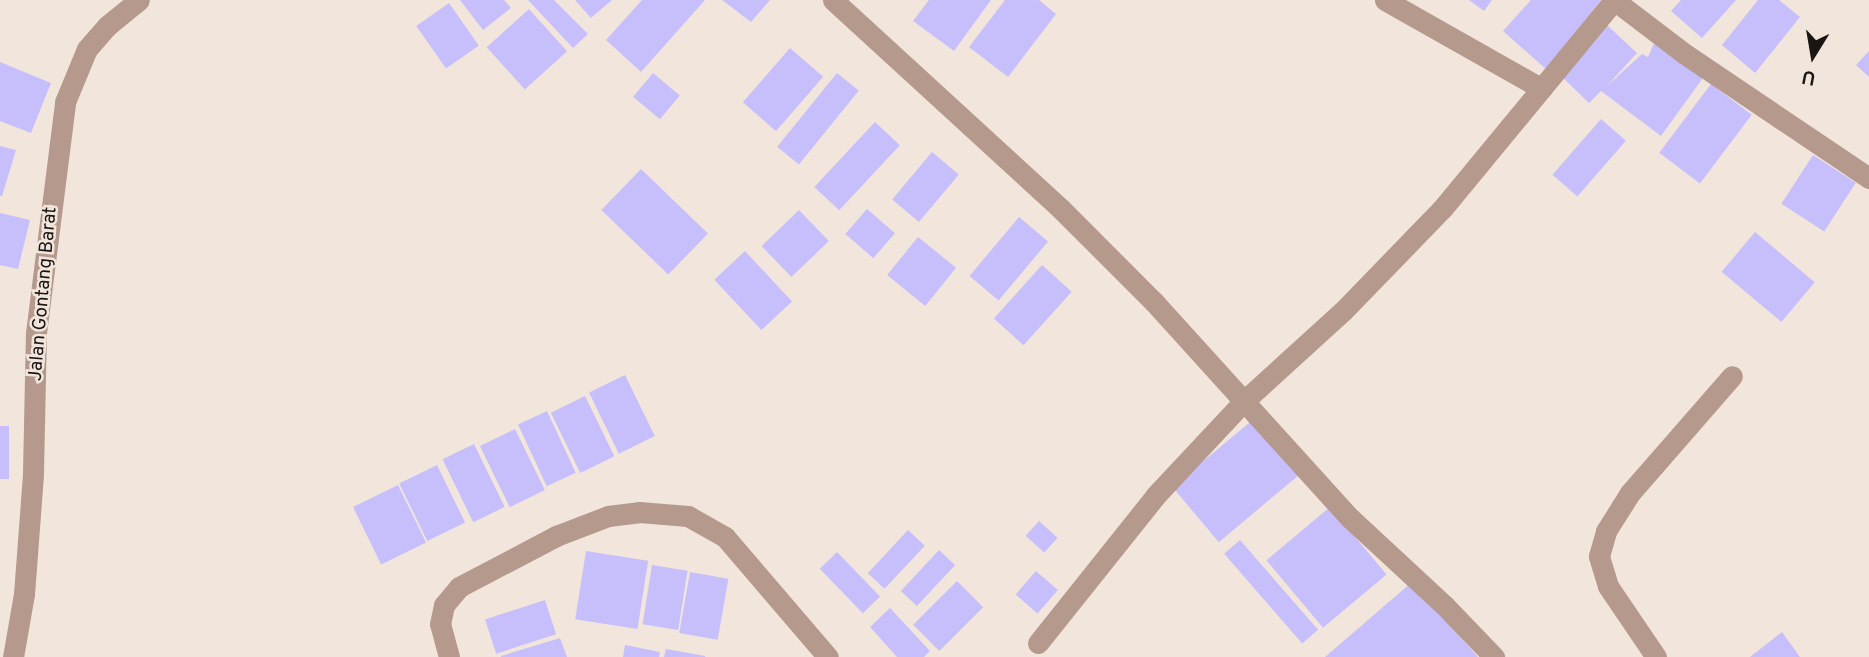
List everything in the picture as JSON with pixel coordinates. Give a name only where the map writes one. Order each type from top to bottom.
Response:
[{"type":"street","name":"Jalan Gontang Barat","points":[[13,657],[24,594],[33,473],[36,333],[65,102],[87,48],[107,26],[139,0]]},
{"type":"street","points":[[833,0],[1061,209],[1154,302],[1350,518],[1445,606],[1494,657]]},
{"type":"street","points":[[1385,0],[1542,89]]},
{"type":"street","points":[[1038,643],[1156,495],[1244,401],[1392,263],[1442,209],[1614,0],[1685,54],[1869,178]]},
{"type":"street","points":[[1656,657],[1608,586],[1599,556],[1606,531],[1630,494],[1731,376]]},
{"type":"street","points":[[449,657],[440,624],[444,605],[459,587],[556,536],[608,516],[639,513],[688,516],[724,537],[828,657]]},
{"type":"building","points":[[460,0],[504,0],[511,8],[483,30]]},
{"type":"building","points":[[528,0],[554,0],[588,34],[573,48]]},
{"type":"building","points":[[575,0],[612,0],[591,18]]},
{"type":"building","points":[[642,0],[705,0],[641,72],[606,40]]},
{"type":"building","points":[[722,0],[770,0],[751,22]]},
{"type":"building","points":[[929,0],[991,0],[954,51],[913,21]]},
{"type":"building","points":[[1005,0],[1039,0],[1056,14],[1008,77],[969,47]]},
{"type":"building","points":[[1469,0],[1492,0],[1484,11]]},
{"type":"building","points":[[1531,0],[1601,0],[1547,70],[1503,31]]},
{"type":"building","points":[[1681,0],[1736,0],[1702,38],[1671,11]]},
{"type":"building","points":[[1758,0],[1779,0],[1800,17],[1755,73],[1722,45]]},
{"type":"building","points":[[449,3],[479,46],[446,69],[416,26]]},
{"type":"building","points":[[529,9],[567,51],[525,89],[487,47]]},
{"type":"building","points":[[1606,24],[1637,53],[1607,86],[1642,54],[1648,57],[1655,41],[1705,75],[1661,136],[1601,91],[1589,103],[1559,74]]},
{"type":"building","points":[[790,48],[823,77],[776,131],[743,102]]},
{"type":"building","points":[[1869,51],[1869,77],[1856,65]]},
{"type":"building","points":[[0,62],[51,83],[31,133],[0,121]]},
{"type":"building","points":[[653,73],[680,95],[660,119],[633,97]]},
{"type":"building","points":[[837,73],[859,91],[799,164],[777,147]]},
{"type":"building","points":[[1711,84],[1752,115],[1700,183],[1659,153]]},
{"type":"building","points":[[1601,119],[1626,141],[1577,196],[1552,175]]},
{"type":"building","points":[[875,122],[900,145],[839,210],[814,187]]},
{"type":"building","points":[[0,146],[16,150],[2,196],[0,196]]},
{"type":"building","points":[[932,152],[959,174],[919,222],[892,199]]},
{"type":"building","points":[[1813,155],[1856,183],[1824,231],[1781,204]]},
{"type":"building","points":[[641,169],[708,234],[668,275],[601,210]]},
{"type":"building","points":[[867,209],[895,233],[873,258],[845,234]]},
{"type":"building","points":[[799,210],[829,241],[791,277],[762,246]]},
{"type":"building","points":[[0,213],[30,220],[18,269],[0,265]]},
{"type":"building","points":[[1019,217],[1048,241],[999,300],[970,276]]},
{"type":"building","points":[[1755,232],[1815,282],[1781,322],[1722,272]]},
{"type":"building","points":[[918,237],[956,268],[925,306],[887,275]]},
{"type":"building","points":[[745,251],[792,301],[761,330],[714,280]]},
{"type":"building","points":[[1042,265],[1072,292],[1024,345],[994,319]]},
{"type":"building","points":[[625,375],[655,436],[619,454],[589,393]]},
{"type":"building","points":[[585,396],[614,456],[580,473],[551,413]]},
{"type":"building","points":[[547,411],[576,473],[547,486],[518,425]]},
{"type":"building","points":[[1256,417],[1302,472],[1219,542],[1173,487]]},
{"type":"building","points":[[0,426],[9,426],[9,479],[0,479]]},
{"type":"building","points":[[515,429],[545,490],[510,507],[480,446]]},
{"type":"building","points":[[474,444],[505,507],[473,522],[443,459]]},
{"type":"building","points":[[437,465],[465,523],[427,541],[399,483]]},
{"type":"building","points":[[398,485],[426,543],[381,564],[353,507]]},
{"type":"building","points":[[1330,507],[1387,574],[1323,628],[1266,560]]},
{"type":"building","points":[[1039,521],[1058,538],[1044,553],[1026,536]]},
{"type":"building","points":[[908,530],[925,546],[885,589],[868,573]]},
{"type":"building","points":[[1240,540],[1318,630],[1302,644],[1224,554]]},
{"type":"building","points":[[939,550],[955,565],[917,606],[901,591]]},
{"type":"building","points":[[586,551],[648,561],[637,629],[575,619]]},
{"type":"building","points":[[837,552],[880,597],[863,613],[820,569]]},
{"type":"building","points":[[652,565],[688,571],[678,630],[643,624]]},
{"type":"building","points":[[1036,571],[1058,590],[1038,613],[1016,594]]},
{"type":"building","points":[[690,572],[728,579],[718,640],[679,633]]},
{"type":"building","points":[[957,581],[983,607],[939,651],[913,625]]},
{"type":"building","points":[[1412,582],[1478,657],[1325,657]]},
{"type":"building","points":[[545,600],[556,634],[496,654],[485,619]]},
{"type":"building","points":[[890,608],[930,651],[924,657],[897,657],[870,627]]},
{"type":"building","points":[[1782,632],[1800,657],[1750,657]]},
{"type":"building","points":[[560,638],[567,657],[501,657],[501,656]]},
{"type":"building","points":[[625,645],[660,652],[659,657],[623,657]]},
{"type":"building","points":[[666,649],[705,656],[705,657],[664,657]]}]
